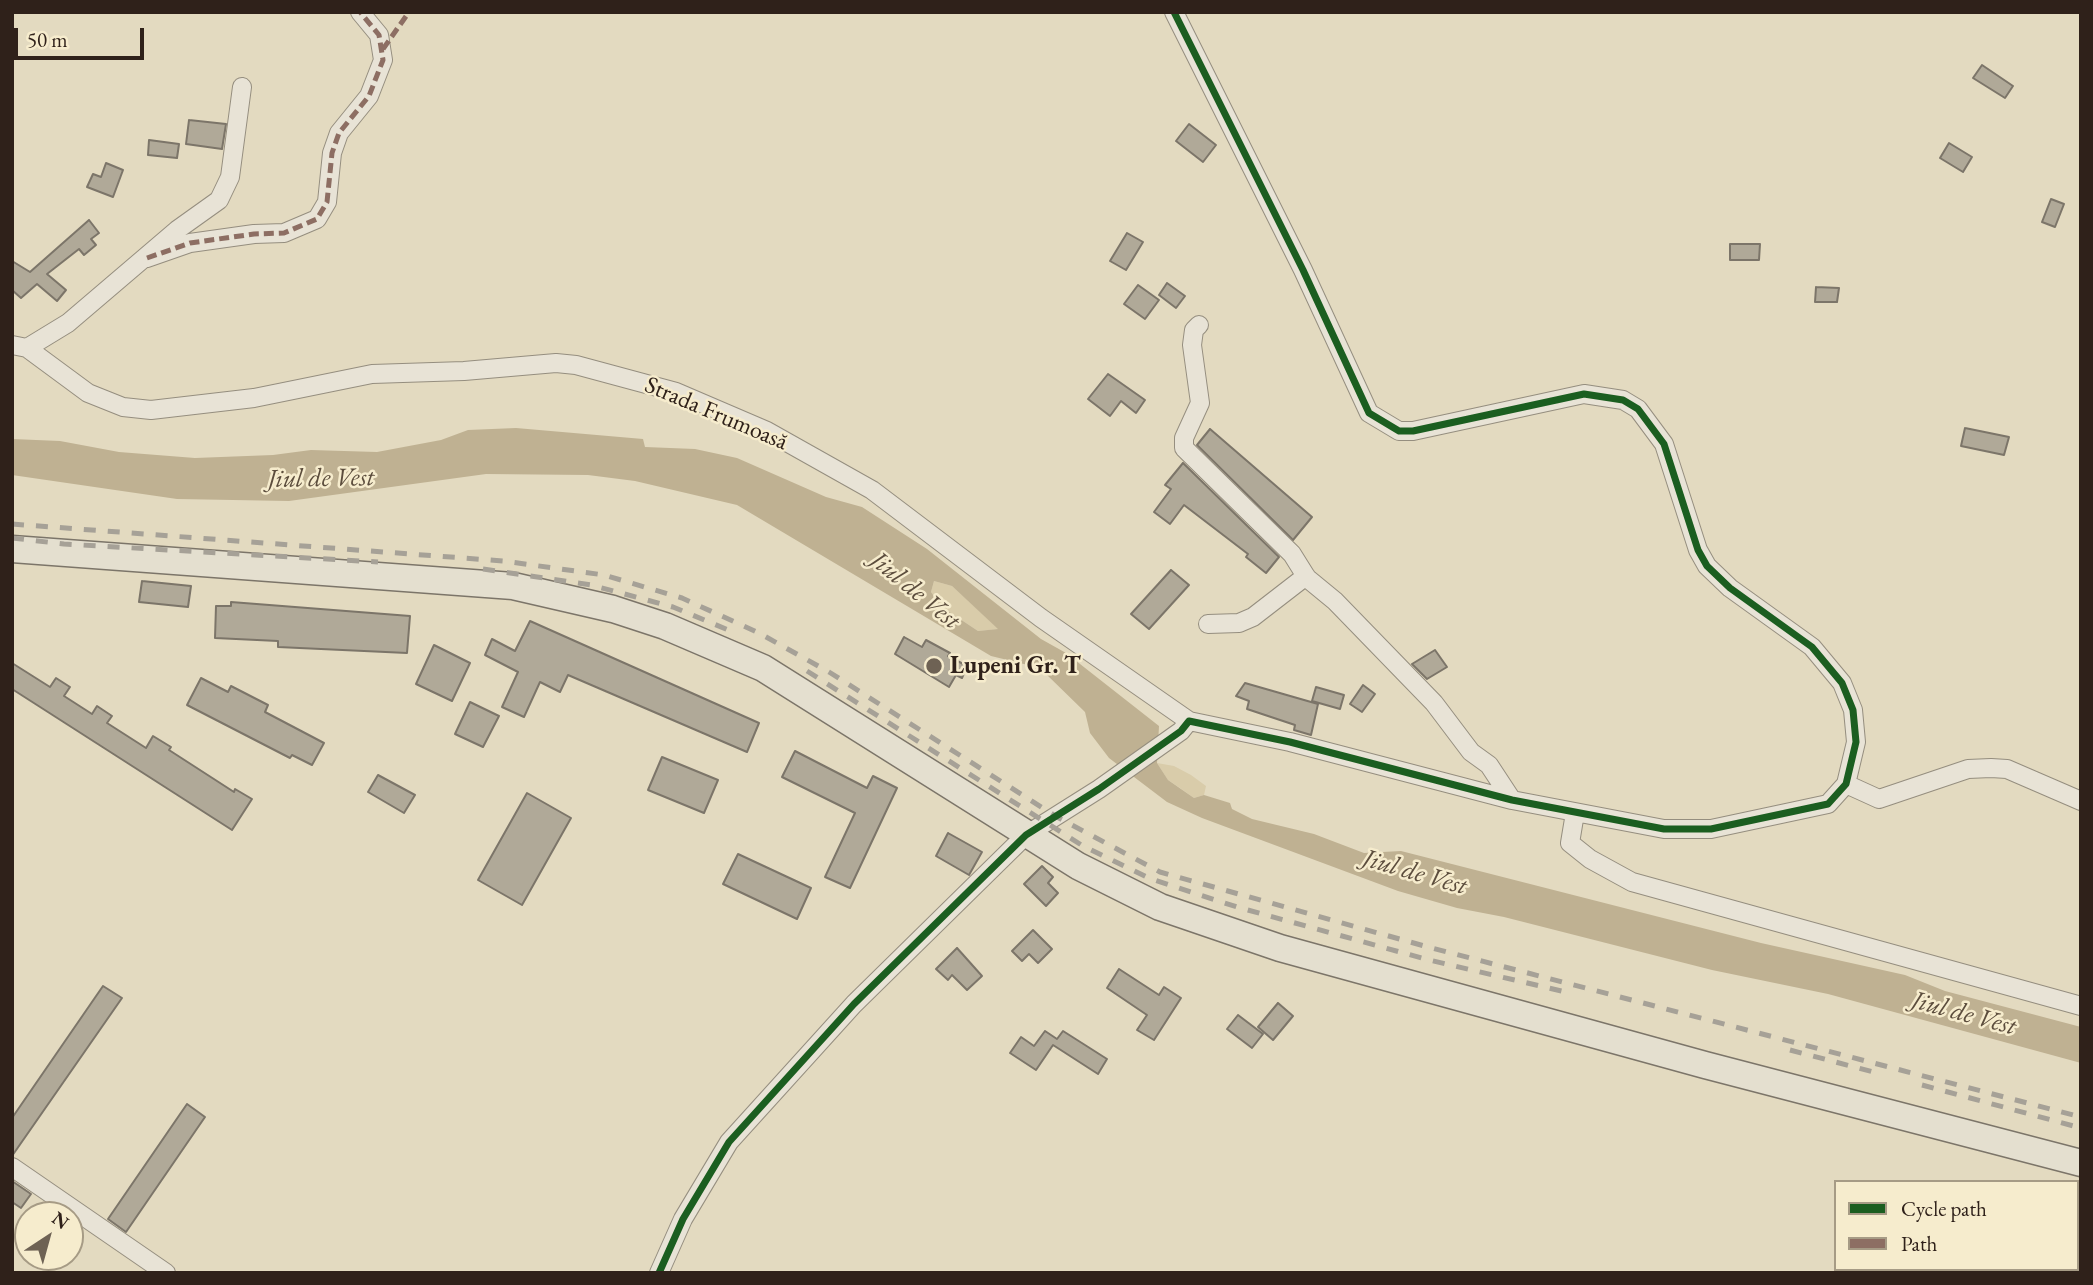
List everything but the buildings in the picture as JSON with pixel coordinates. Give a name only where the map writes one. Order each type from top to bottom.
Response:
[{"type":"main road","points":[[12,550],[513,586],[613,609],[676,630],[763,668],[804,691],[1026,835],[1078,866],[1160,907],[1280,948],[1705,1065],[2081,1163]]},
{"type":"street","points":[[148,258],[190,243],[254,234],[284,233],[317,219],[327,202],[332,153],[339,133],[369,96],[383,60],[379,35],[360,12]]},
{"type":"street","points":[[659,1273],[683,1219],[729,1142],[855,1004],[1026,835],[1099,789],[1185,726],[1290,742],[1512,800],[1664,829],[1711,829],[1828,804],[1846,784],[1856,742],[1853,710],[1842,683],[1812,647],[1730,588],[1707,566],[1698,550],[1664,444],[1638,409],[1623,400],[1584,394],[1399,431],[1369,413],[1360,399],[1303,270],[1174,12]]},
{"type":"street","points":[[20,347],[68,323],[148,258],[177,230],[219,200],[227,189],[242,87]]},
{"type":"street","points":[[1199,326],[1194,330],[1192,345],[1200,403],[1184,438],[1184,448],[1292,554],[1306,576],[1335,601],[1434,703],[1471,752],[1489,765],[1512,800]]},
{"type":"street","name":"Strada Frumoasă","points":[[20,347],[88,393],[123,407],[151,410],[254,398],[372,374],[464,371],[556,363],[589,368],[676,392],[767,432],[872,490],[1185,726]]},
{"type":"street","points":[[1208,624],[1239,623],[1253,617],[1306,576]]},
{"type":"street","points":[[1846,784],[1879,799],[1968,769],[2007,769],[2081,801]]},
{"type":"street","points":[[1575,813],[1570,843],[1590,859],[1632,882],[2081,1006]]},
{"type":"street","points":[[12,1167],[166,1273]]},
{"type":"shaded area","points":[[934,581],[952,586],[999,629],[978,631],[942,607],[931,592]]},
{"type":"shaded area","points":[[1157,763],[1174,766],[1191,775],[1206,786],[1204,795],[1194,798],[1168,780]]},
{"type":"water","name":"Jiul de Vest","points":[[516,428],[643,439],[645,447],[695,449],[737,458],[826,497],[862,507],[927,549],[1041,639],[1066,653],[1159,726],[1157,763],[1168,780],[1194,798],[1204,795],[1230,803],[1232,809],[1252,819],[1314,834],[1364,853],[1401,851],[1761,943],[1905,975],[1945,991],[2081,1027],[2081,1063],[1828,994],[1712,970],[1504,917],[1457,908],[1398,891],[1202,818],[1167,802],[1109,758],[1090,733],[1085,712],[1046,674],[1032,666],[991,656],[737,505],[635,481],[588,475],[486,474],[289,501],[177,499],[12,475],[12,439],[60,441],[119,452],[195,458],[273,455],[311,450],[377,452],[441,440],[468,430]],"holes":[[[934,581],[952,586],[998,629],[978,631],[942,607],[931,592]]]},
{"type":"railway","points":[[12,524],[503,561],[604,575],[682,598],[759,633],[829,672],[1057,817],[1160,872],[1428,947],[2081,1117]]},
{"type":"railway","points":[[12,538],[64,544],[378,562]]},
{"type":"railway","points":[[483,569],[591,585],[673,607],[733,632]]},
{"type":"railway","points":[[807,671],[1083,846],[1151,879],[1237,907],[1429,960],[1570,993]]},
{"type":"railway","points":[[1790,1050],[1881,1074]]},
{"type":"railway","points":[[1922,1085],[2081,1128]]},
{"type":"marked path","points":[[147,258],[190,243],[254,234],[284,233],[317,219],[327,202],[332,153],[339,133],[369,96],[383,60],[379,35],[360,12]]},
{"type":"marked path","points":[[383,49],[409,12]]},
{"type":"cycle path","points":[[659,1273],[683,1219],[729,1142],[854,1004],[1026,835],[1099,789],[1181,731],[1189,721],[1290,742],[1512,800],[1664,829],[1711,829],[1828,804],[1846,784],[1856,742],[1853,710],[1842,683],[1812,647],[1730,588],[1707,566],[1698,550],[1664,444],[1638,409],[1623,400],[1584,394],[1413,431],[1399,431],[1369,413],[1303,270],[1174,12]]},
{"type":"place","name":"Lupeni Gr. T","points":[[934,666]]}]
